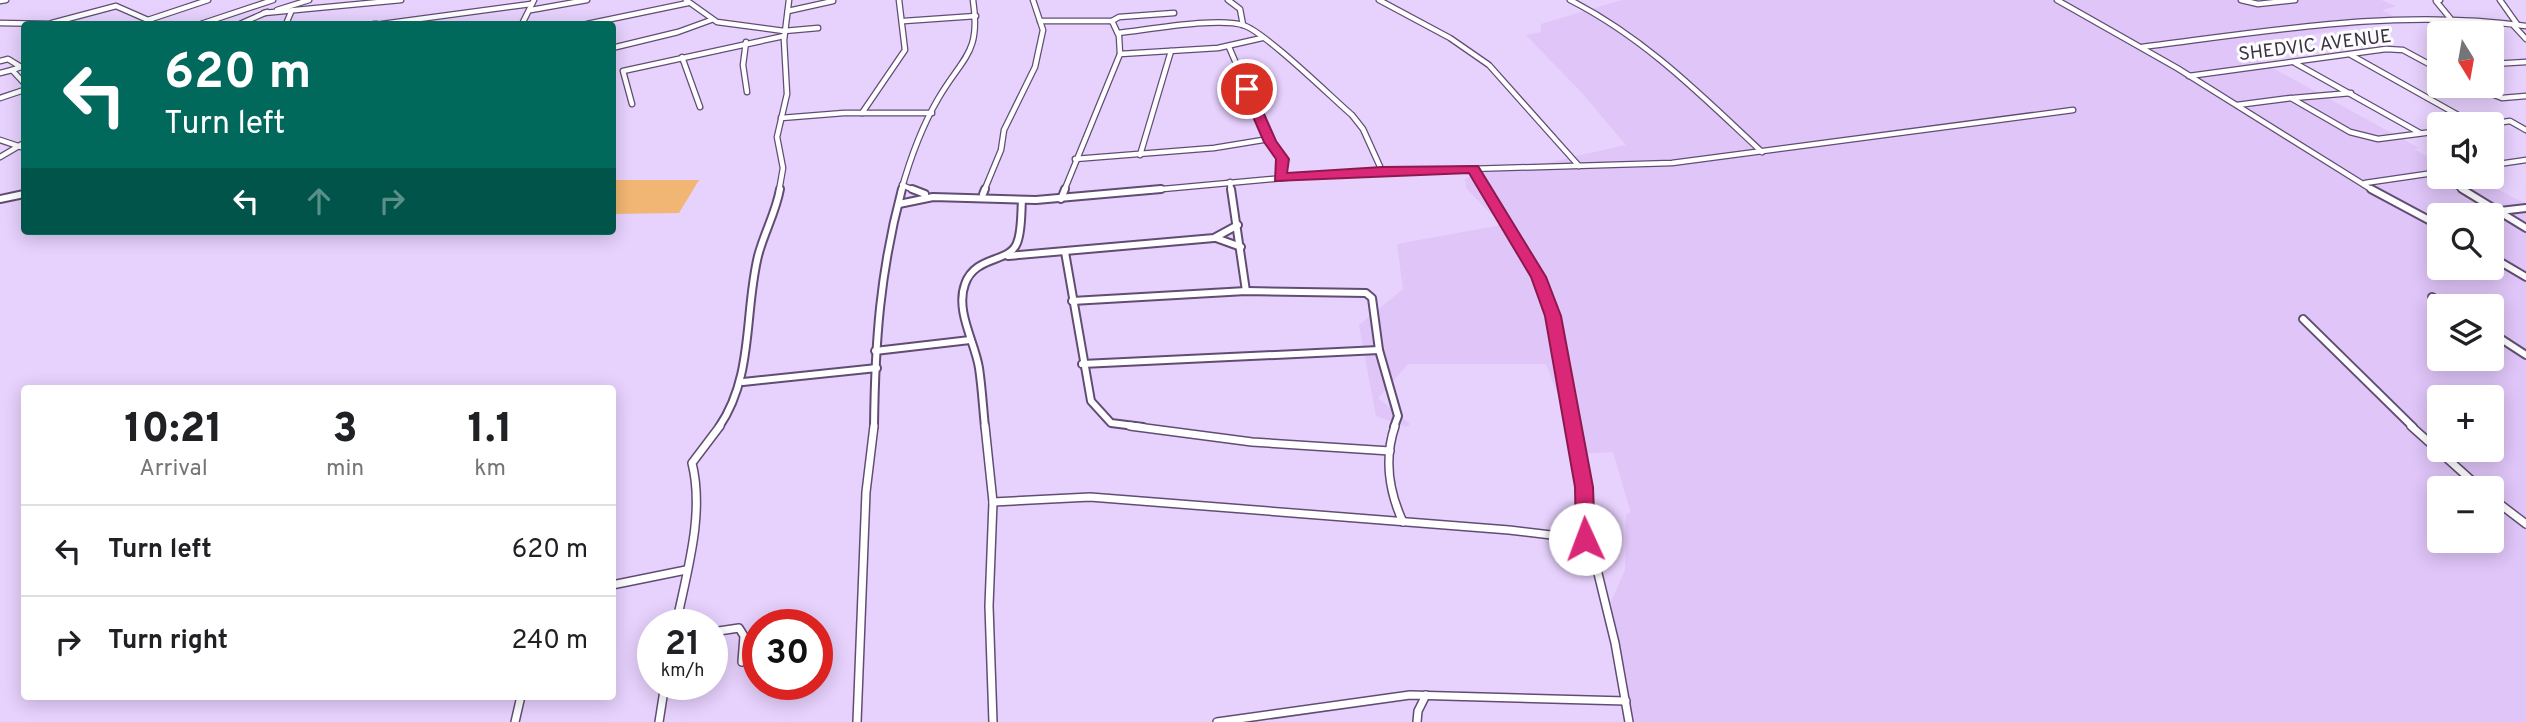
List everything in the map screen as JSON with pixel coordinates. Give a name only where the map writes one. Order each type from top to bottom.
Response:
[{"type":"street","points":[[0,1],[6,0]]},
{"type":"street","points":[[147,21],[208,0]]},
{"type":"street","points":[[210,21],[273,0]]},
{"type":"street","points":[[247,21],[309,0]]},
{"type":"street","points":[[375,4],[382,0]]},
{"type":"street","points":[[264,13],[401,0]]},
{"type":"street","points":[[401,21],[587,0]]},
{"type":"street","points":[[679,609],[696,491],[696,473],[692,463],[723,419],[743,382],[758,256],[778,199],[783,168],[777,146],[787,94],[783,64],[789,0]]},
{"type":"street","points":[[862,113],[905,50],[901,36],[904,21],[899,0]]},
{"type":"street","points":[[857,722],[866,492],[874,430],[877,368],[875,351],[886,248],[902,185],[917,142],[971,50],[976,16],[973,0]]},
{"type":"street","points":[[983,194],[1001,150],[1004,130],[1032,77],[1043,30],[1033,0]]},
{"type":"street","points":[[1228,0],[1241,9],[1243,25]]},
{"type":"street","points":[[1379,0],[1450,38],[1489,65],[1579,166]]},
{"type":"street","points":[[1570,0],[1613,25],[1658,59],[1762,152]]},
{"type":"street","points":[[2057,0],[2237,105],[2307,152],[2427,219]]},
{"type":"street","points":[[2241,0],[2258,5],[2295,0]]},
{"type":"street","points":[[2440,0],[2436,1],[2450,18]]},
{"type":"street","points":[[2500,0],[2517,24]]},
{"type":"street","points":[[600,21],[687,1],[711,20],[784,33]]},
{"type":"street","points":[[788,11],[833,1]]},
{"type":"street","points":[[524,21],[532,5]]},
{"type":"street","points":[[64,21],[116,6],[142,21]]},
{"type":"street","points":[[287,21],[291,12]]},
{"type":"street","points":[[1040,21],[1112,21],[1119,17],[1174,13]]},
{"type":"street","points":[[453,20],[456,14]]},
{"type":"street","points":[[904,21],[976,16]]},
{"type":"street","points":[[2140,48],[2395,17],[2450,18],[2526,26]]},
{"type":"street","points":[[616,47],[678,32],[711,20]]},
{"type":"street","points":[[1061,199],[1075,159],[1120,54],[1118,33],[1112,21]]},
{"type":"street","points":[[0,23],[21,23]]},
{"type":"street","points":[[1118,33],[1194,24],[1243,25],[1352,115],[1363,129],[1382,171]]},
{"type":"street","points":[[2517,24],[2514,26],[2526,39]]},
{"type":"street","points":[[632,104],[622,71],[784,33],[818,28]]},
{"type":"street","points":[[1120,54],[1229,47],[1262,38]]},
{"type":"street","points":[[746,42],[743,65],[747,92]]},
{"type":"street","points":[[1229,47],[1269,139],[1283,159],[1280,178]]},
{"type":"street","name":"SHEDVIC AVENUE","points":[[2189,76],[2349,54],[2403,50],[2427,63]]},
{"type":"street","points":[[1140,155],[1171,51]]},
{"type":"street","points":[[2349,54],[2453,112]]},
{"type":"street","points":[[681,57],[700,107]]},
{"type":"street","points":[[0,61],[8,59],[21,67],[0,74]]},
{"type":"street","points":[[2294,62],[2421,133]]},
{"type":"street","points":[[2504,63],[2526,62]]},
{"type":"street","points":[[12,70],[21,80]]},
{"type":"street","points":[[0,98],[21,91]]},
{"type":"street","points":[[2237,105],[2351,93]]},
{"type":"street","points":[[2504,98],[2526,96]]},
{"type":"street","points":[[2291,98],[2350,132],[2364,137],[2378,139],[2427,132]]},
{"type":"street","points":[[899,204],[927,195],[983,194],[1022,200],[1061,199],[1230,182],[1382,171],[1672,163],[2073,110]]},
{"type":"street","points":[[781,117],[932,113]]},
{"type":"street","points":[[2504,122],[2510,121],[2526,131]]},
{"type":"street","points":[[1075,159],[1140,155],[1269,139]]},
{"type":"street","points":[[0,140],[21,148]]},
{"type":"street","points":[[0,157],[21,148]]},
{"type":"street","points":[[2504,163],[2526,160]]},
{"type":"street","points":[[1474,169],[1539,277],[1553,316],[1584,487],[1585,539],[1594,557],[1615,643],[1629,722]]},
{"type":"street","points":[[2364,183],[2427,176]]},
{"type":"street","points":[[1230,182],[1246,291]]},
{"type":"street","points":[[902,185],[927,195]]},
{"type":"street","points":[[2464,189],[2485,203]]},
{"type":"street","points":[[0,200],[21,195]]},
{"type":"street","points":[[1006,256],[1018,242],[1022,200]]},
{"type":"street","points":[[2504,210],[2526,208]]},
{"type":"street","points":[[2504,215],[2526,228]]},
{"type":"street","points":[[993,722],[989,607],[993,502],[979,365],[970,340],[962,296],[965,282],[990,258],[1214,238],[1228,233],[1238,225]]},
{"type":"street","points":[[1214,238],[1241,247]]},
{"type":"street","points":[[1065,252],[1091,401],[1111,423],[1252,442],[1390,451]]},
{"type":"street","points":[[2504,264],[2526,277]]},
{"type":"street","points":[[1072,301],[1246,291],[1366,293],[1372,299],[1379,350],[1398,416],[1390,451],[1393,501],[1404,522]]},
{"type":"street","points":[[2304,319],[2352,363],[2432,447],[2466,476]]},
{"type":"street","points":[[875,351],[970,340]]},
{"type":"street","points":[[2504,341],[2526,355]]},
{"type":"street","points":[[1083,364],[1379,350]]},
{"type":"street","points":[[743,382],[877,368]]},
{"type":"street","points":[[993,502],[1090,497],[1585,539]]},
{"type":"street","points":[[2504,507],[2526,524]]},
{"type":"street","points":[[616,584],[686,570]]},
{"type":"street","points":[[1217,722],[1315,706],[1426,695],[1626,701]]},
{"type":"street","points":[[1418,722],[1418,710],[1426,695]]},
{"type":"street","points":[[516,722],[520,700]]},
{"type":"street","points":[[659,722],[662,700]]},
{"type":"shaded area","points":[[1622,0],[2381,0],[2396,6],[2382,10],[2399,19],[2236,48],[2419,148],[2414,149],[2427,156],[2427,189],[2497,189],[2526,204],[2526,722],[1634,722],[1611,602],[1625,570],[1626,514],[1631,513],[1613,452],[1581,454],[1546,364],[1408,364],[1378,398],[1410,424],[1406,427],[1376,416],[1359,325],[1403,289],[1397,244],[1502,225],[1467,189],[1465,179],[1488,167],[1546,163],[1626,145],[1582,93],[1526,35],[1541,32],[1541,24]]},
{"type":"shaded area","points":[[616,180],[699,180],[679,213],[616,214]]},
{"type":"route","points":[[1247,89],[1270,142],[1283,159],[1280,178],[1382,171],[1474,169],[1539,277],[1553,316],[1584,487],[1585,539]]}]
